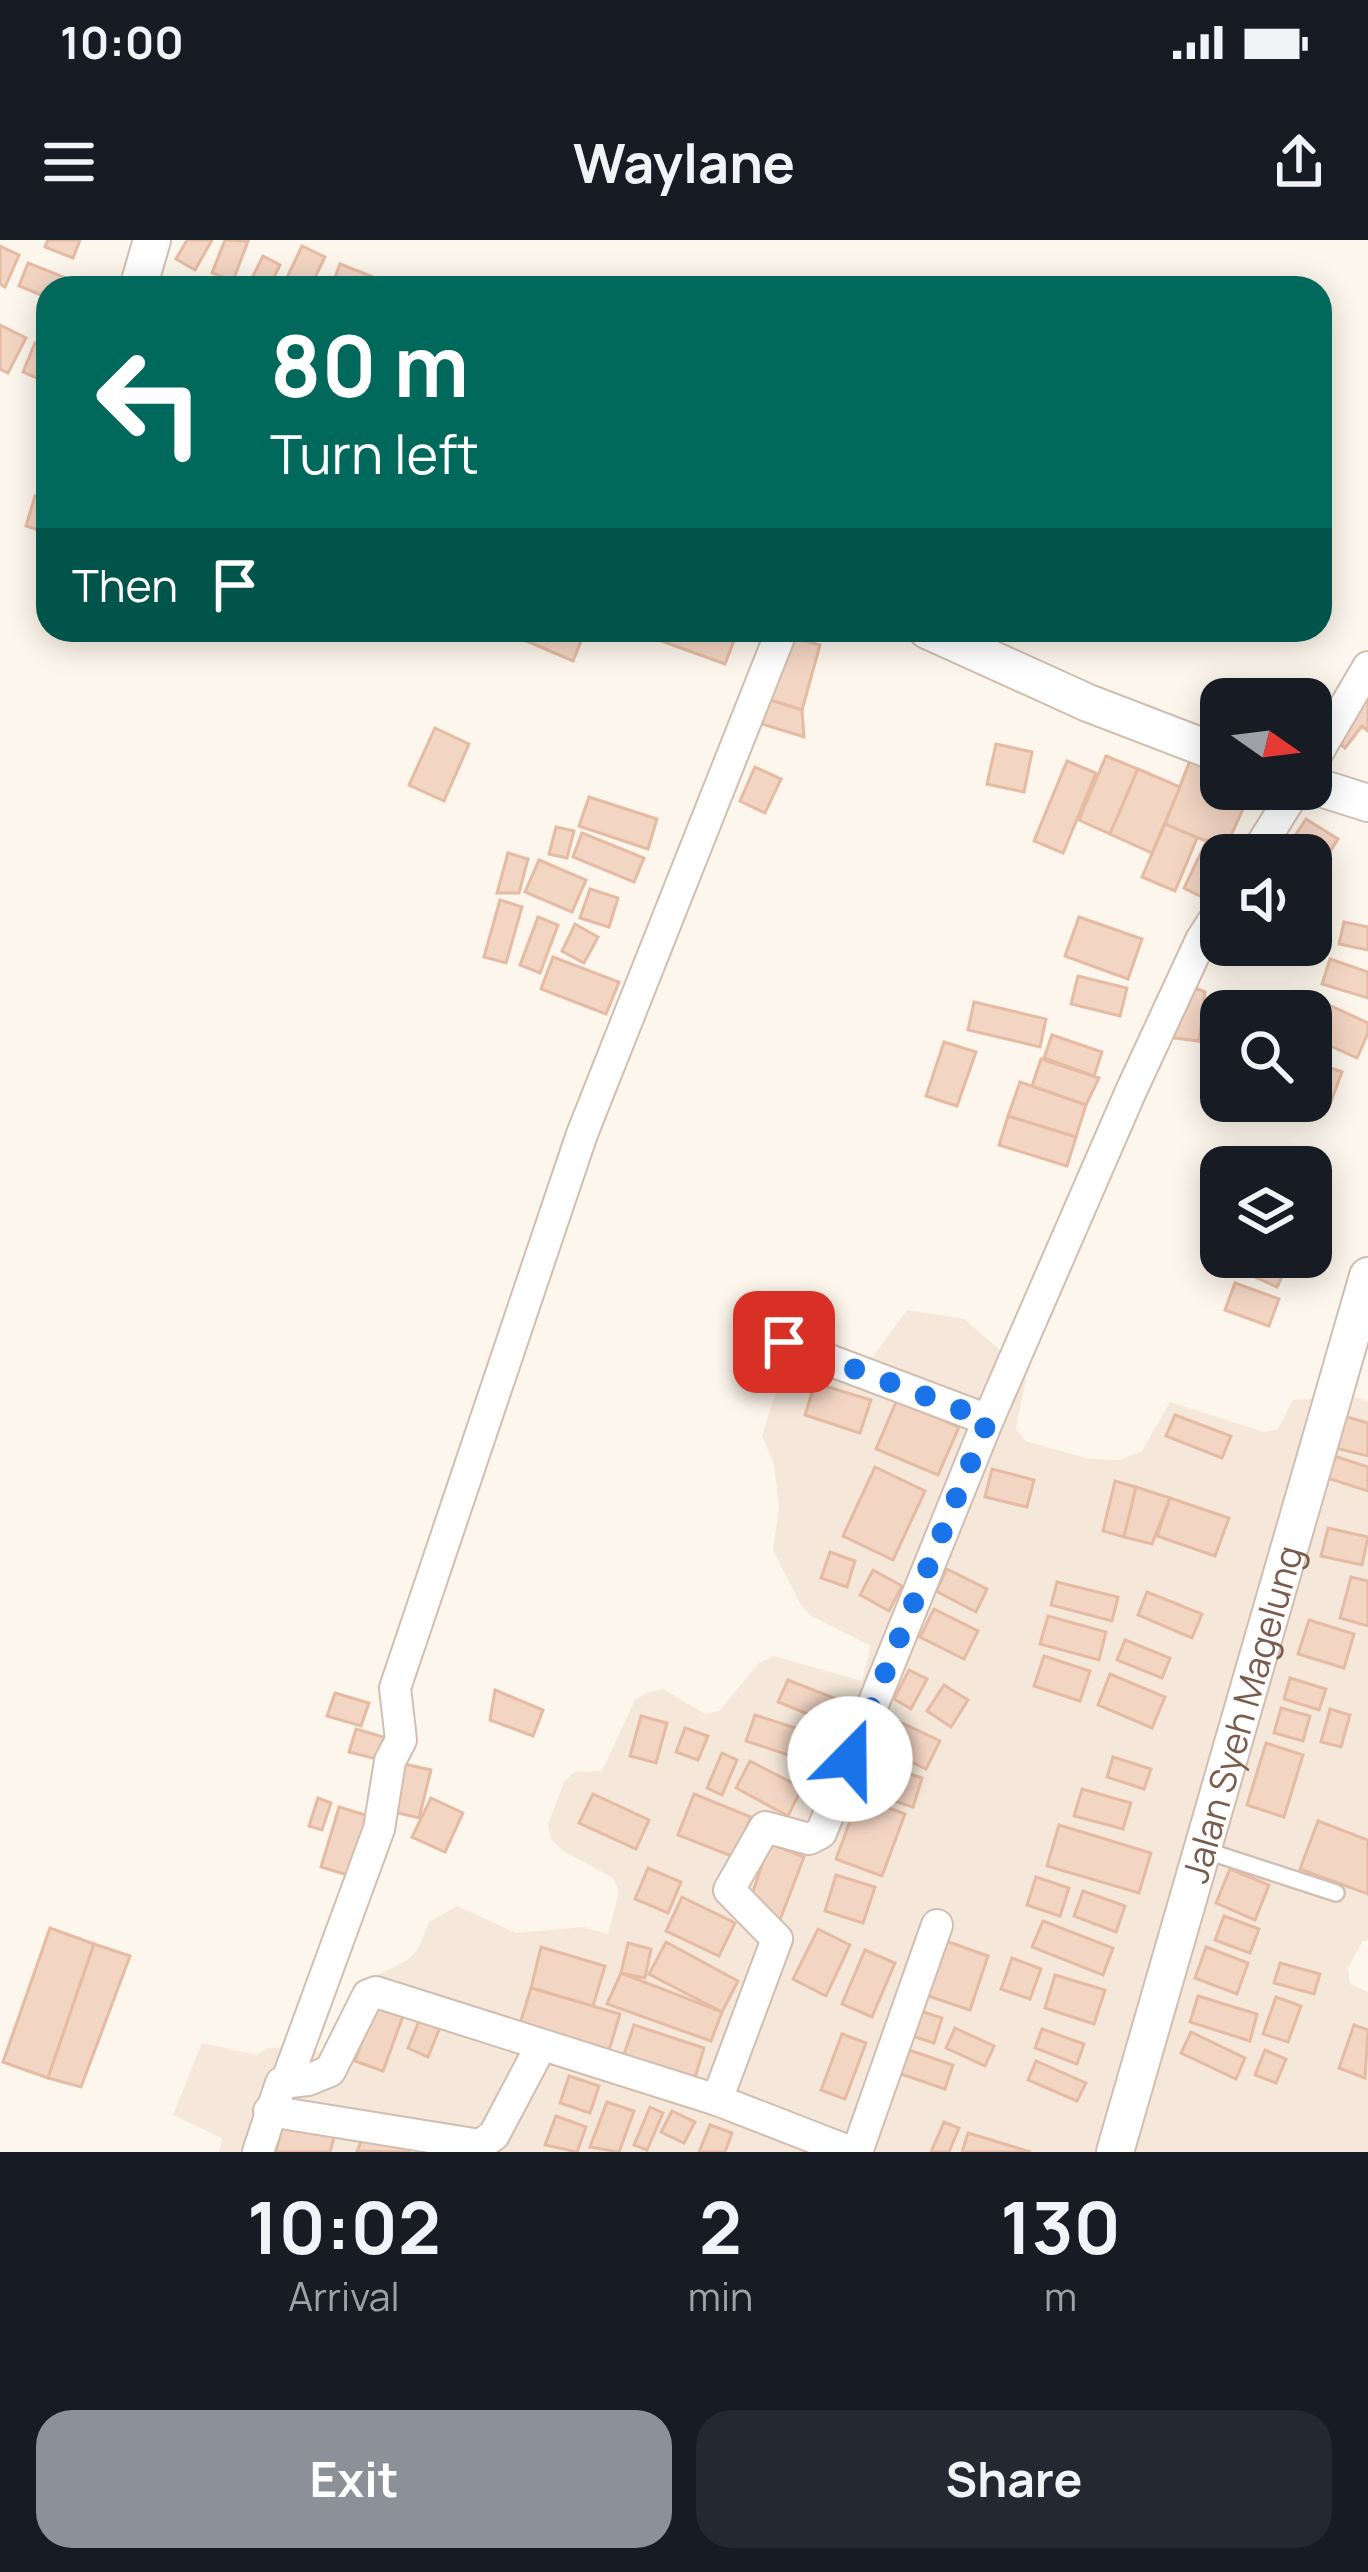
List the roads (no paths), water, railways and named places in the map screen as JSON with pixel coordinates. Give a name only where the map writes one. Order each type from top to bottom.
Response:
[{"type":"street","points":[[142,276],[152,240]]},
{"type":"street","points":[[258,2152],[269,2111],[278,2087],[287,2080],[379,1829],[390,1761],[401,1740],[395,1688],[582,1134],[777,642]]},
{"type":"street","points":[[953,642],[1088,703],[1200,746]]},
{"type":"street","points":[[1332,728],[1368,667]]},
{"type":"street","points":[[1332,792],[1368,803]]},
{"type":"street","points":[[716,2100],[777,1939],[729,1892],[765,1827],[809,1839],[821,1833],[988,1420],[1200,944]]},
{"type":"street","name":"Jalan Syeh Magelung","points":[[1115,2152],[1368,1276]]},
{"type":"street","points":[[784,1342],[988,1420]]},
{"type":"street","points":[[287,2080],[308,2080],[330,2071],[368,1995],[376,1992],[716,2100],[805,2143],[854,2152],[937,1925]]},
{"type":"street","points":[[269,2111],[480,2145],[494,2135],[541,2046]]},
{"type":"lane","points":[[1204,1850],[1336,1893]]}]
